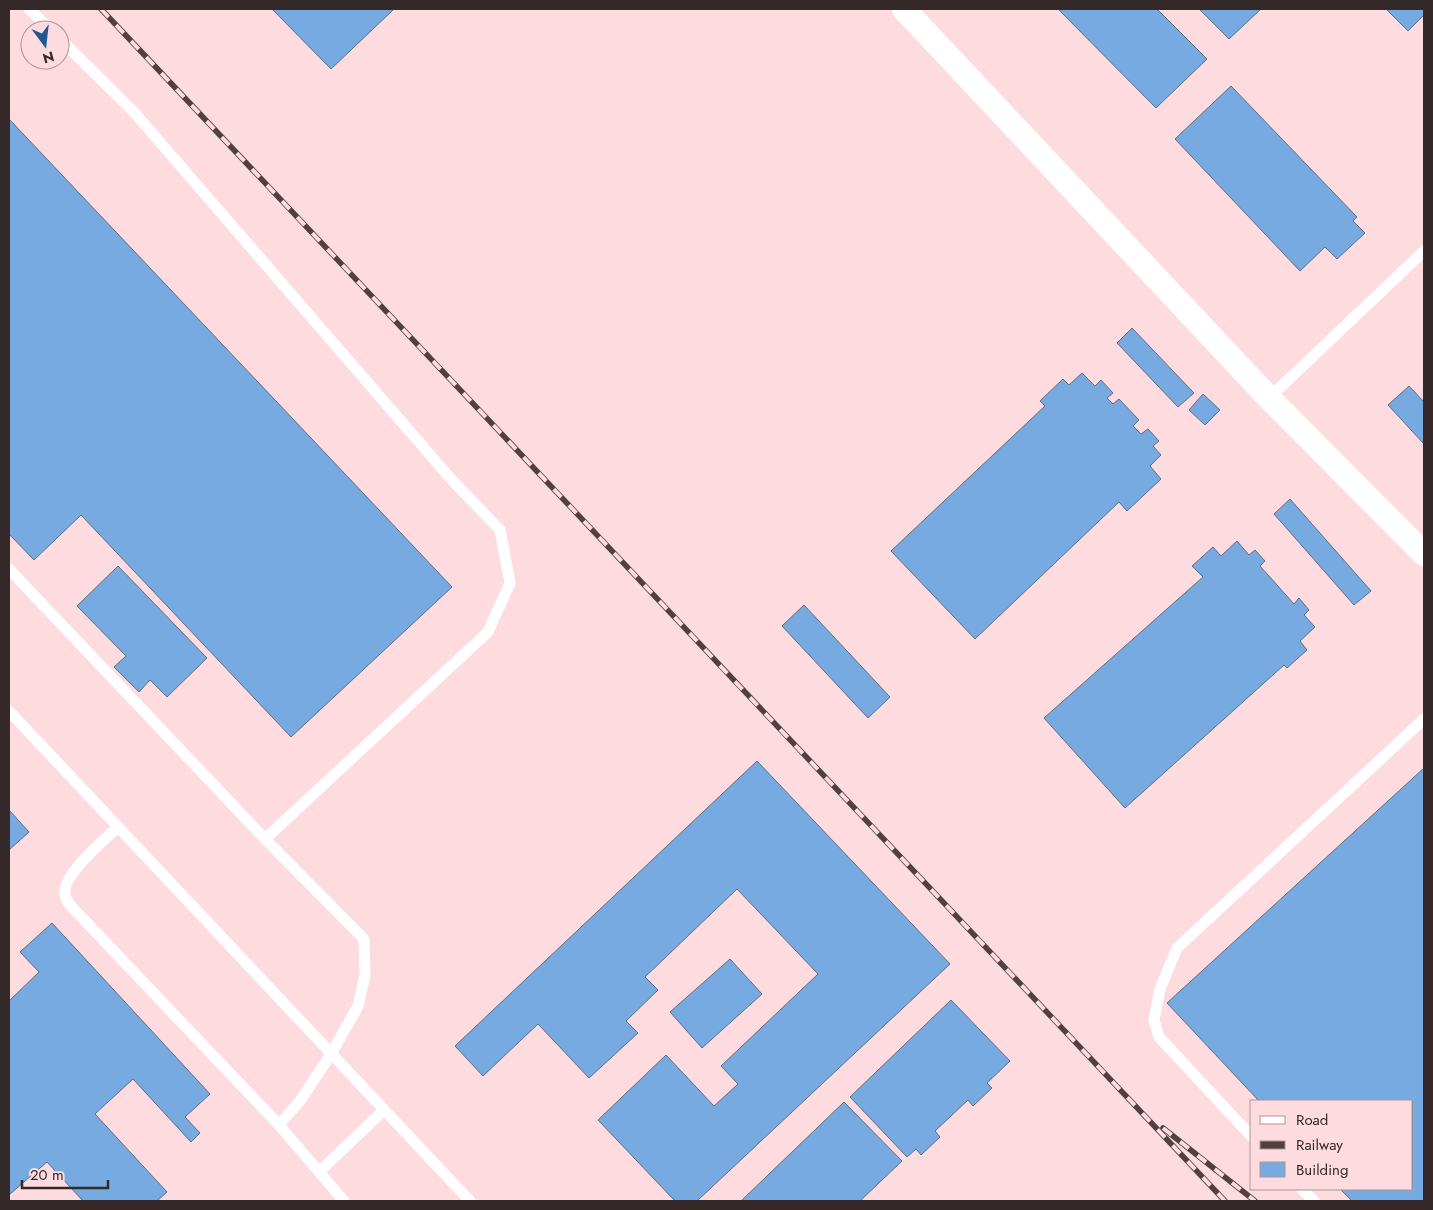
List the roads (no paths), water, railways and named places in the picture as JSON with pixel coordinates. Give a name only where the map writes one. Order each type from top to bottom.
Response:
[{"type":"street","points":[[904,9],[1269,398],[1424,554]]},
{"type":"lane","points":[[29,9],[41,20]]},
{"type":"lane","points":[[70,49],[133,111],[451,479],[500,530],[510,583],[488,632],[265,839]]},
{"type":"lane","points":[[1269,398],[1424,251]]},
{"type":"lane","points":[[9,569],[265,839],[364,939],[365,975],[358,1006],[331,1054],[300,1101],[279,1125]]},
{"type":"lane","points":[[9,711],[470,1201]]},
{"type":"lane","points":[[1250,1135],[1159,1037],[1154,1020],[1160,988],[1177,948],[1424,720]]},
{"type":"lane","points":[[118,827],[74,871],[66,884],[64,893],[70,905],[279,1125],[344,1201]]},
{"type":"lane","points":[[319,1172],[384,1110]]},
{"type":"lane","points":[[1303,1190],[1314,1201]]},
{"type":"railway","points":[[101,9],[1225,1201]]},
{"type":"railway","points":[[1163,1128],[1255,1201]]}]
